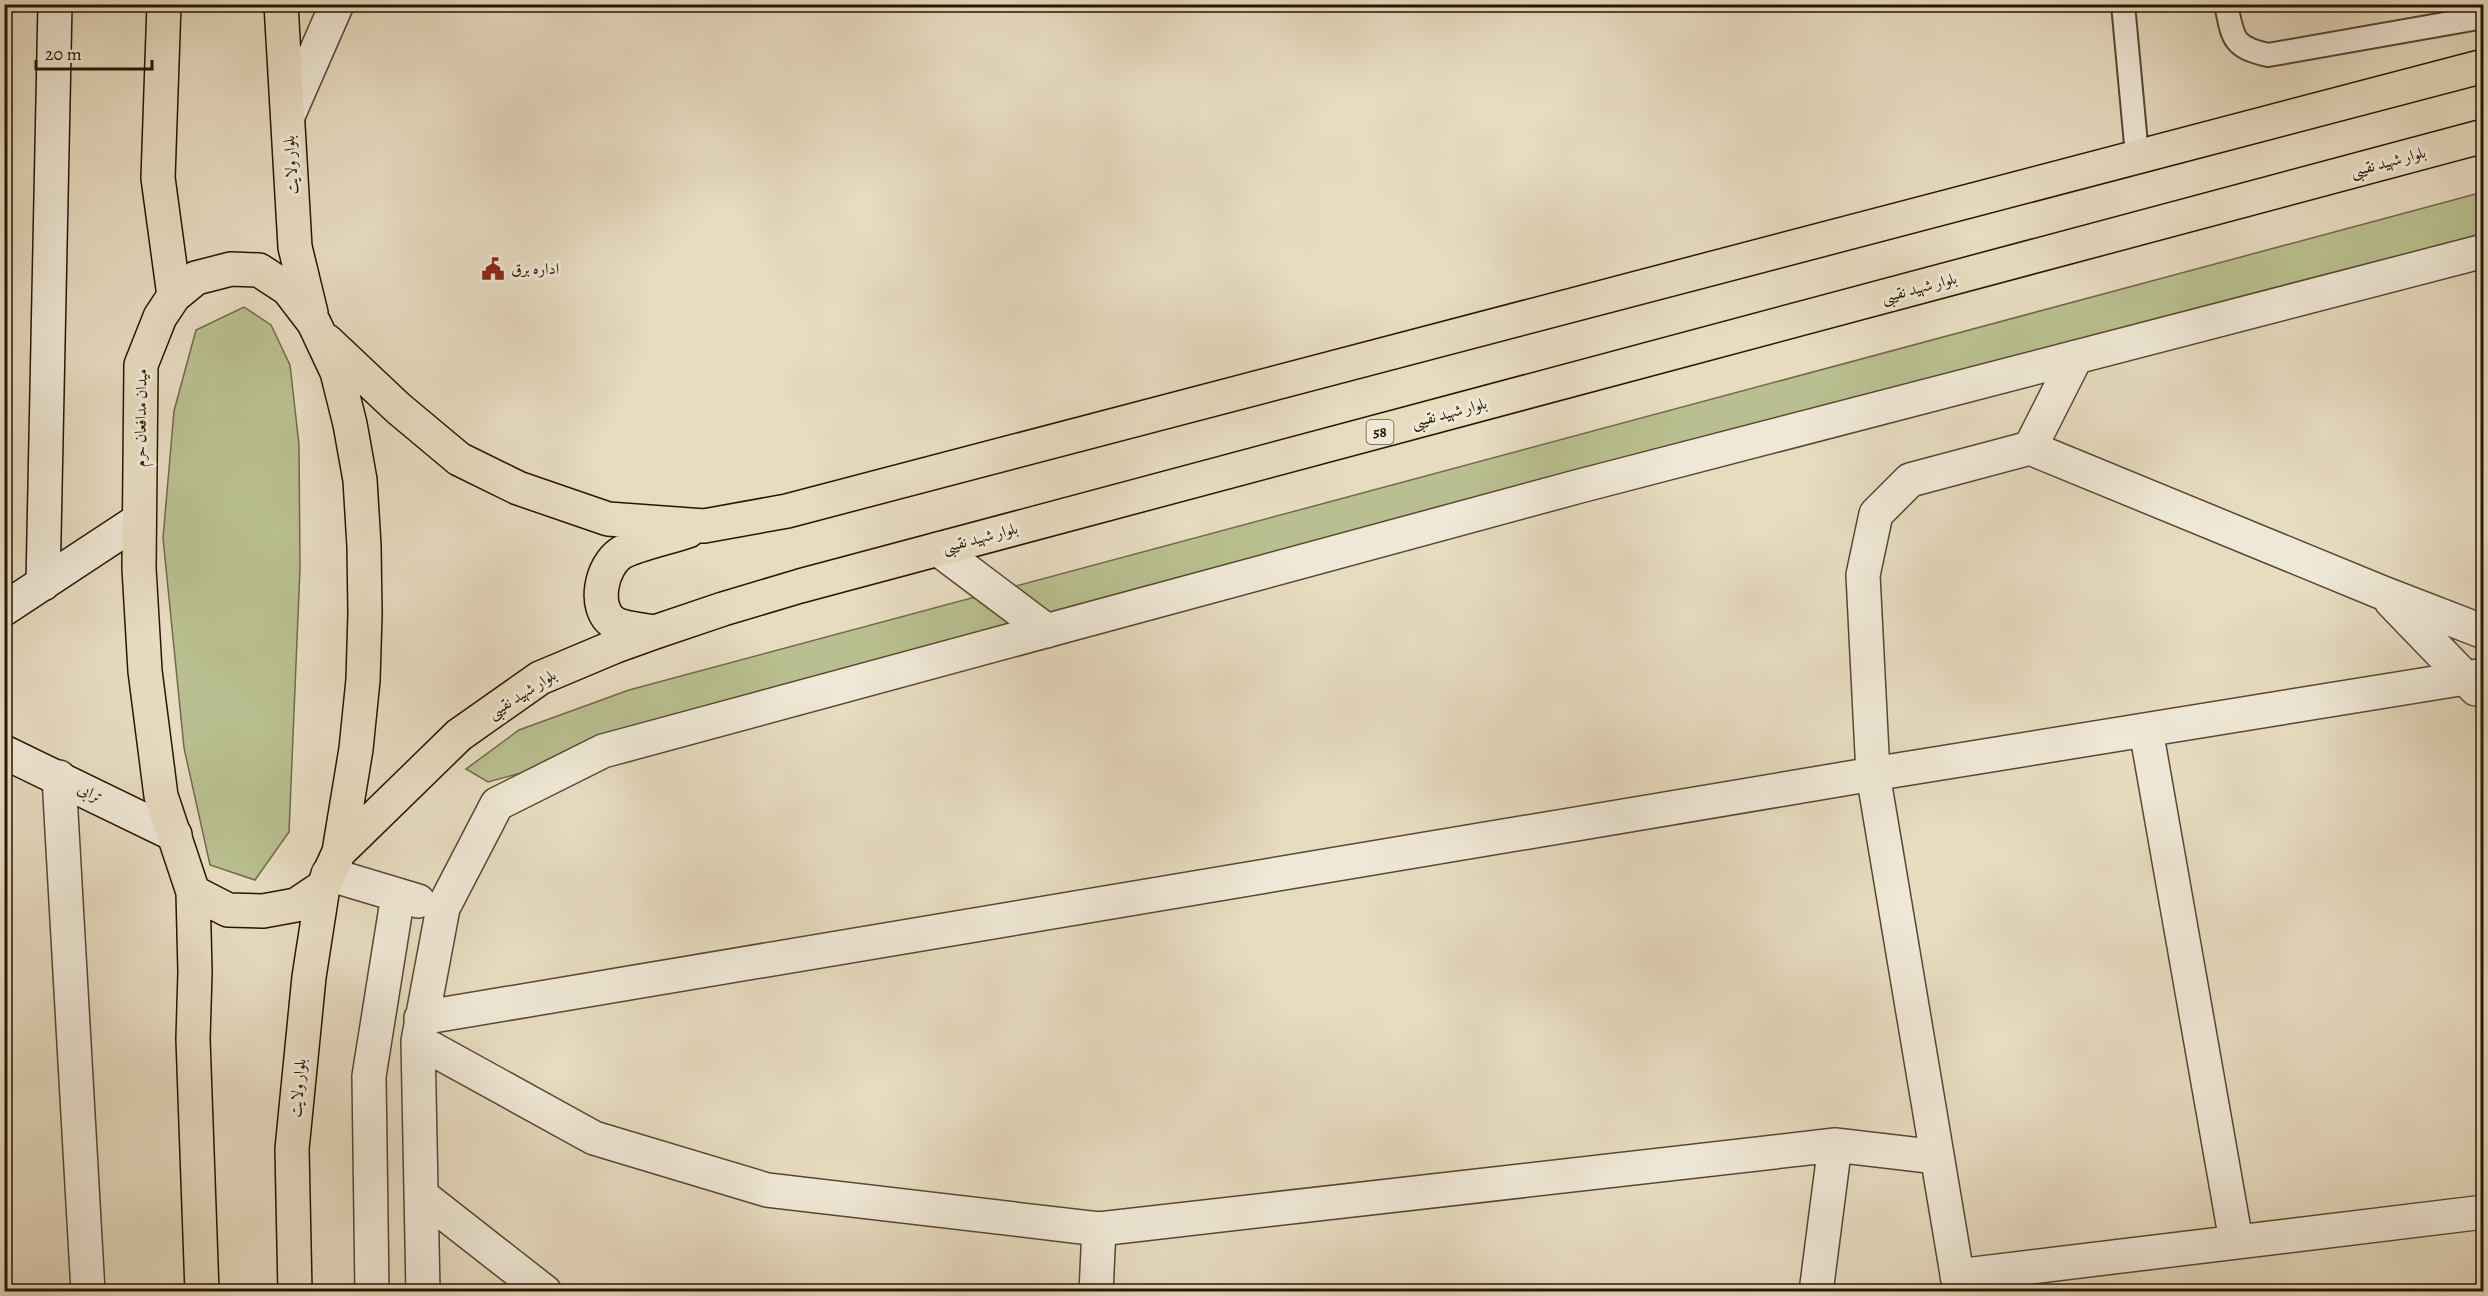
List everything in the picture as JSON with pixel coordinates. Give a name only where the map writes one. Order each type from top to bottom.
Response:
[{"type":"main road","points":[[164,4],[158,178],[174,296]]},
{"type":"main road","name":"بلوار ولایت","points":[[281,4],[295,247],[316,328]]},
{"type":"main road","points":[[655,632],[615,624],[607,615],[600,595],[604,575],[620,554],[704,526],[787,511],[2137,155],[2484,66]]},
{"type":"main road","name":"بلوار شهید نقیبی","points":[[330,871],[459,735],[540,678],[655,632],[745,602],[938,549],[2484,136]]},
{"type":"main road","name":"میدان مدافعان حرم","points":[[193,892],[161,796],[145,671],[139,568],[141,365],[160,317],[174,296],[196,278],[231,269],[259,270],[288,289],[316,328],[337,372],[350,424],[360,480],[364,546],[363,680],[356,748],[330,871]]},
{"type":"main road","points":[[316,328],[398,408],[459,459],[518,488],[608,519],[704,526]]},
{"type":"main road","points":[[202,1292],[193,1039],[195,972],[193,892],[228,910],[263,911],[296,905],[330,871]]},
{"type":"main road","name":"بلوار ولایت","points":[[295,1292],[292,1149],[309,977],[330,871]]},
{"type":"street","points":[[43,584],[55,4]]},
{"type":"street","points":[[288,116],[337,4]]},
{"type":"street","points":[[423,1292],[419,1029],[443,908],[497,804],[603,751],[1569,489],[2484,251]]},
{"type":"street","points":[[2030,448],[2076,357]]},
{"type":"street","points":[[2484,632],[2030,448],[1910,480],[1876,514],[1863,575],[1873,774],[1958,1284],[2236,1241],[2484,1212]]},
{"type":"street","points":[[4,609],[139,520]]},
{"type":"street","points":[[938,549],[1047,631]]},
{"type":"street","points":[[2383,593],[2477,683]]},
{"type":"street","points":[[419,1029],[1873,774],[2146,730],[2477,683]]},
{"type":"street","points":[[2146,730],[2236,1241]]},
{"type":"street","name":"ترابی","points":[[4,752],[59,777],[175,836]]},
{"type":"street","points":[[59,777],[88,1292]]},
{"type":"street","points":[[330,871],[443,908]]},
{"type":"street","points":[[372,1292],[369,1076],[398,895]]},
{"type":"street","points":[[419,1029],[594,1137],[767,1190],[1099,1229],[1835,1145],[1937,1157]]},
{"type":"street","points":[[1816,1292],[1835,1145]]},
{"type":"street","points":[[421,1195],[545,1292]]},
{"type":"street","points":[[1096,1292],[1099,1229]]},
{"type":"lane","points":[[2123,4],[2137,155]]},
{"type":"lane","points":[[2226,4],[2232,36],[2248,50],[2268,55],[2484,18]]},
{"type":"green space","points":[[2483,192],[2483,242],[488,782],[466,769],[519,730],[629,690]]},
{"type":"green space","points":[[244,307],[271,325],[290,365],[299,445],[300,568],[289,832],[255,880],[210,865],[184,748],[163,538],[174,411],[196,330]]},
{"type":"place","name":"اداره برق","points":[[493,269]]}]
